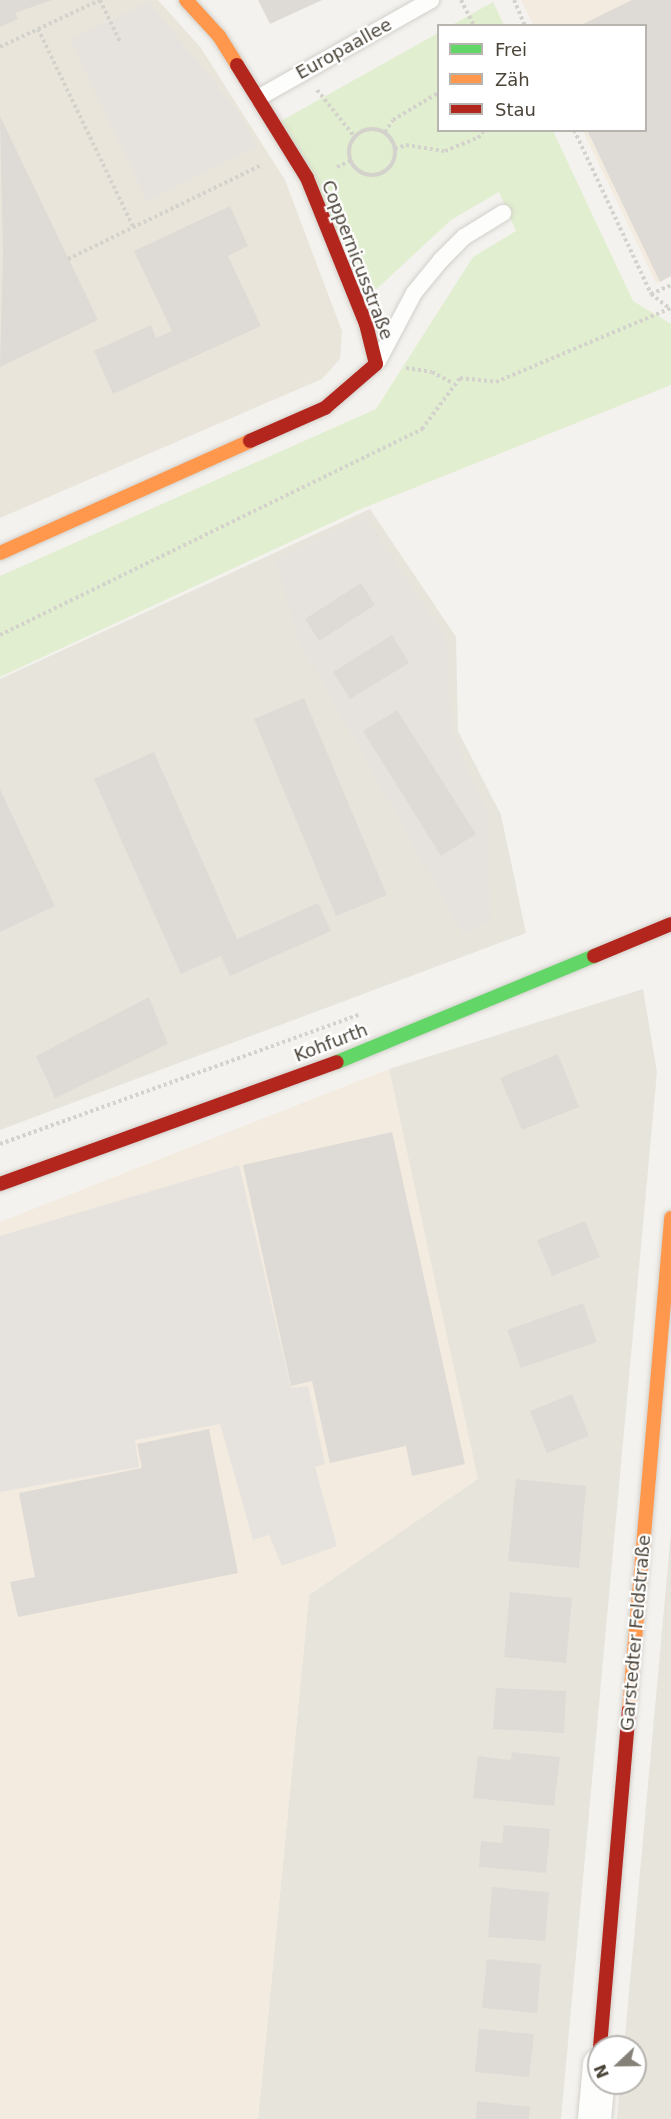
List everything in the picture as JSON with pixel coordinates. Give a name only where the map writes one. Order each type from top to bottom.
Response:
[{"type":"street","name":"Coppernicusstraße","points":[[0,553],[325,408],[376,364],[366,324],[292,151],[219,36],[186,0]]},
{"type":"street","name":"Kohfurth","points":[[0,1184],[336,1062],[671,924]]},
{"type":"street","name":"Garstedter Feldstraße","points":[[601,2035],[671,1218]]},
{"type":"street","points":[[594,2119],[596,2095]]},
{"type":"lane","name":"Europaallee","points":[[258,98],[431,0]]},
{"type":"lane","points":[[376,364],[414,293],[441,260],[464,237],[503,213]]},
{"type":"path","points":[[0,47],[100,0],[120,42]]},
{"type":"path","points":[[461,0],[473,24]]},
{"type":"path","points":[[514,0],[524,24]]},
{"type":"path","points":[[38,28],[133,226]]},
{"type":"path","points":[[307,70],[324,104],[354,136]]},
{"type":"path","points":[[385,132],[393,120],[437,94]]},
{"type":"path","points":[[365,129],[385,132],[395,148],[390,167],[368,175],[350,161],[348,151],[354,136],[365,129]]},
{"type":"path","points":[[395,148],[406,145],[445,151],[478,138],[482,132]]},
{"type":"path","points":[[575,132],[651,294],[671,309]]},
{"type":"path","points":[[68,259],[292,151]]},
{"type":"path","points":[[651,294],[671,285]]},
{"type":"path","points":[[0,635],[422,429],[440,410],[453,383],[460,378],[496,382],[671,309]]},
{"type":"path","points":[[376,364],[432,372],[453,383]]},
{"type":"path","points":[[0,1144],[366,1011]]},
{"type":"shaded area","points":[[0,0],[158,0],[201,48],[285,180],[342,331],[340,359],[322,379],[0,518]]},
{"type":"shaded area","points":[[521,0],[671,0],[671,277],[656,283],[583,132],[647,132],[647,24],[533,24]]},
{"type":"shaded area","points":[[149,2],[237,110],[258,146],[147,201],[70,39]]},
{"type":"shaded area","points":[[370,509],[456,637],[458,731],[501,815],[526,933],[0,1130],[0,679]]},
{"type":"shaded area","points":[[365,517],[446,638],[451,731],[488,815],[490,922],[464,935],[297,637],[277,561]]},
{"type":"shaded area","points":[[643,989],[657,1072],[561,2119],[258,2119],[309,1595],[477,1479],[389,1069]]},
{"type":"shaded area","points":[[389,1069],[478,1479],[309,1595],[258,2119],[0,2119],[0,1222]]},
{"type":"shaded area","points":[[239,1165],[291,1388],[308,1386],[325,1464],[315,1467],[337,1546],[282,1566],[269,1535],[253,1540],[220,1424],[135,1440],[139,1467],[0,1492],[0,1236]]},
{"type":"shaded area","points":[[671,1532],[671,2119],[617,2119],[619,2095],[647,2095],[647,2035],[625,2035]]},
{"type":"green space","points":[[493,2],[504,24],[454,24]]},
{"type":"green space","points":[[437,34],[437,132],[553,132],[633,301],[671,324],[671,385],[361,509],[0,677],[0,576],[376,409],[473,257],[516,231],[499,192],[451,220],[368,297],[281,121]]},
{"type":"building","points":[[0,0],[52,0],[15,13],[18,19],[0,27]]},
{"type":"building","points":[[258,0],[322,0],[270,24]]},
{"type":"building","points":[[632,0],[671,0],[671,276],[660,282],[588,132],[647,132],[647,24],[583,24]]},
{"type":"building","points":[[0,116],[98,320],[0,367],[3,253]]},
{"type":"building","points":[[230,206],[248,246],[228,256],[261,326],[113,394],[94,351],[151,325],[156,338],[172,331],[134,251]]},
{"type":"building","points":[[361,583],[375,605],[319,641],[305,619]]},
{"type":"building","points":[[392,635],[409,663],[350,699],[333,672]]},
{"type":"building","points":[[304,698],[387,895],[336,916],[254,719]]},
{"type":"building","points":[[397,710],[476,834],[441,856],[363,731]]},
{"type":"building","points":[[154,752],[237,939],[318,903],[331,931],[230,976],[221,956],[181,974],[94,779]]},
{"type":"building","points":[[0,789],[55,906],[0,932]]},
{"type":"building","points":[[149,997],[168,1044],[55,1098],[36,1056]]},
{"type":"building","points":[[558,1054],[579,1107],[522,1130],[500,1078]]},
{"type":"building","points":[[392,1132],[465,1464],[412,1476],[406,1446],[330,1463],[312,1381],[291,1386],[243,1165]]},
{"type":"building","points":[[585,1221],[600,1257],[552,1276],[537,1240]]},
{"type":"building","points":[[583,1303],[597,1342],[521,1368],[507,1330]]},
{"type":"building","points":[[572,1394],[589,1436],[547,1453],[530,1411]]},
{"type":"building","points":[[209,1429],[238,1573],[18,1617],[10,1582],[35,1577],[19,1493],[142,1468],[137,1444]]},
{"type":"building","points":[[516,1479],[586,1486],[579,1568],[508,1561]]},
{"type":"building","points":[[510,1592],[572,1598],[566,1663],[504,1657]]},
{"type":"building","points":[[496,1688],[566,1691],[564,1733],[493,1729]]},
{"type":"building","points":[[512,1752],[560,1757],[554,1806],[473,1798],[478,1756],[511,1760]]},
{"type":"building","points":[[504,1825],[550,1829],[546,1873],[479,1867],[481,1841],[502,1843]]},
{"type":"building","points":[[492,1887],[549,1892],[545,1941],[488,1937]]},
{"type":"building","points":[[487,1959],[541,1964],[537,2013],[482,2008]]},
{"type":"building","points":[[479,2029],[534,2034],[529,2077],[475,2072]]},
{"type":"building","points":[[477,2101],[530,2107],[529,2119],[476,2119]]},
{"type":"traffic: fast","points":[[337,1062],[594,956]]},
{"type":"traffic: slow","points":[[186,0],[219,36],[237,65]]},
{"type":"traffic: slow","points":[[0,553],[250,441]]},
{"type":"traffic: slow","points":[[629,1710],[671,1218]]},
{"type":"traffic: jam","points":[[237,65],[307,178],[366,324],[376,364],[325,408],[250,441]]},
{"type":"traffic: jam","points":[[594,956],[671,924]]},
{"type":"traffic: jam","points":[[0,1184],[337,1062]]},
{"type":"traffic: jam","points":[[601,2035],[629,1710]]}]
